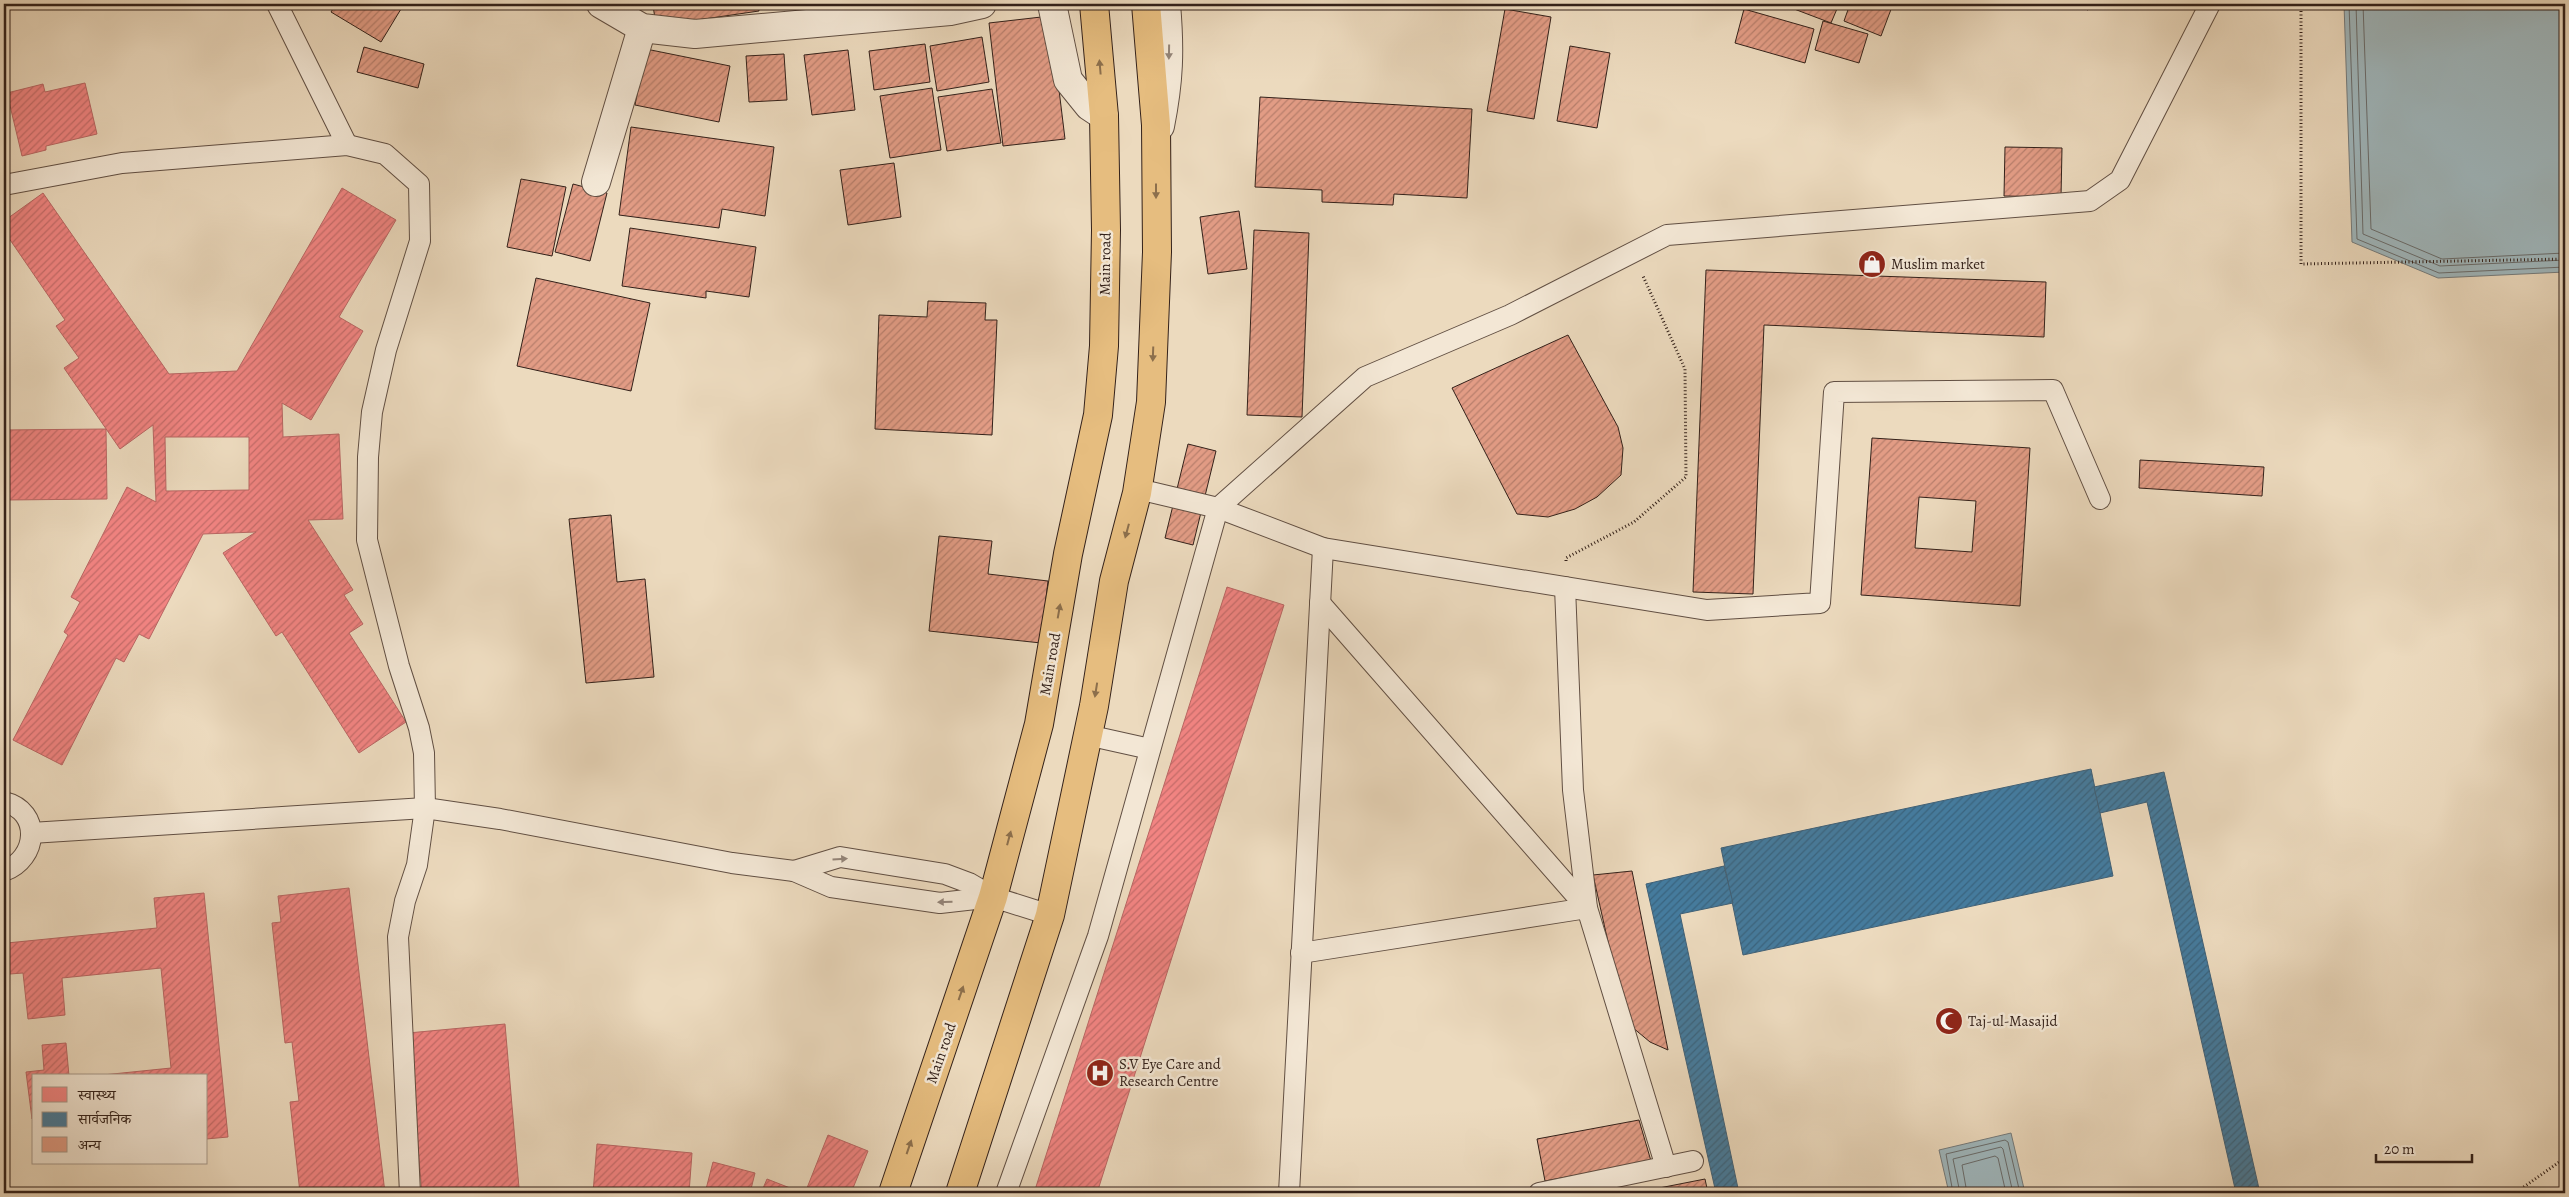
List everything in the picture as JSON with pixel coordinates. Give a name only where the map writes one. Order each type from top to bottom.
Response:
[{"type":"main road","points":[[960,1193],[1050,915],[1087,736],[1114,581],[1138,489],[1151,402],[1156,252],[1153,4]]},
{"type":"main road","name":"Main road","points":[[893,1193],[993,897],[1039,724],[1068,554],[1098,415],[1104,346],[1104,116],[1095,8]]},
{"type":"street","points":[[601,4],[642,28],[695,34],[982,4]]},
{"type":"street","points":[[1052,4],[1068,80],[1088,106],[1104,116]]},
{"type":"street","points":[[596,182],[642,28]]},
{"type":"lane","points":[[277,4],[347,145]]},
{"type":"lane","points":[[1006,1193],[1098,936],[1218,508],[1364,377],[1510,315],[1667,235],[2090,201],[2120,180],[2210,4]]},
{"type":"lane","points":[[4,185],[122,163],[347,145],[385,154],[419,184],[420,241],[386,350],[372,412],[368,457],[367,540],[399,666],[419,728],[424,753],[425,808],[417,865],[405,901],[398,937],[410,1193]]},
{"type":"lane","points":[[1138,489],[1218,508],[1323,548],[1707,610],[1820,603],[1834,392],[2053,390],[2100,499]]},
{"type":"lane","points":[[1289,1193],[1323,548]]},
{"type":"lane","points":[[1565,587],[1574,790],[1587,908],[1666,1167]]},
{"type":"lane","points":[[1320,603],[1587,908]]},
{"type":"lane","points":[[1087,736],[1150,749]]},
{"type":"lane","points":[[4,802],[17,808],[25,816],[31,833],[29,849],[23,860],[4,871]]},
{"type":"lane","points":[[31,833],[425,808],[500,819],[732,863],[794,871],[831,887],[940,903],[993,897]]},
{"type":"lane","points":[[794,871],[840,857],[945,874],[993,897],[1050,915]]},
{"type":"lane","points":[[1301,953],[1587,908]]},
{"type":"lane","points":[[1539,1193],[1693,1160]]},
{"type":"path","points":[[2302,4],[2301,264],[2565,259]]},
{"type":"path","points":[[1565,587],[1566,558],[1634,522],[1686,477],[1684,369],[1633,253]]},
{"type":"path","points":[[2515,1193],[2565,1158]]},
{"type":"water","points":[[2344,4],[2565,4],[2565,272],[2438,278],[2352,242]]},
{"type":"water","points":[[2011,1133],[2025,1193],[1949,1193],[1939,1150]]},
{"type":"building: स्वास्थ्य","points":[[85,83],[97,134],[46,146],[46,150],[22,156],[7,93],[43,84],[45,92]]},
{"type":"building: स्वास्थ्य","points":[[342,188],[396,220],[339,317],[363,331],[311,420],[282,403],[283,437],[339,434],[343,519],[308,520],[353,590],[344,595],[363,624],[349,633],[406,722],[359,753],[282,632],[276,636],[223,553],[256,532],[203,534],[149,639],[139,634],[124,662],[116,658],[62,765],[13,740],[68,635],[64,632],[80,602],[71,597],[127,487],[156,502],[153,425],[120,449],[64,368],[79,358],[56,326],[65,320],[4,231],[4,221],[43,193],[169,374],[237,371]],"holes":[[[165,437],[249,437],[249,490],[166,491]]]},
{"type":"building: स्वास्थ्य","points":[[106,429],[107,499],[4,500],[4,430]]},
{"type":"building: स्वास्थ्य","points":[[1227,587],[1284,605],[1097,1193],[1034,1193]]},
{"type":"building: स्वास्थ्य","points":[[349,888],[385,1193],[300,1193],[290,1102],[299,1101],[292,1042],[285,1043],[272,923],[281,922],[278,896]]},
{"type":"building: स्वास्थ्य","points":[[204,893],[228,1137],[208,1139],[208,1074],[112,1074],[171,1068],[161,968],[62,978],[65,1015],[28,1019],[23,973],[10,974],[7,943],[157,928],[154,898]]},
{"type":"building: स्वास्थ्य","points":[[505,1024],[519,1188],[456,1193],[422,1193],[408,1033]]},
{"type":"building: स्वास्थ्य","points":[[66,1043],[69,1074],[32,1074],[32,1119],[26,1072],[44,1070],[42,1045]]},
{"type":"building: स्वास्थ्य","points":[[828,1135],[868,1151],[851,1193],[805,1193]]},
{"type":"building: स्वास्थ्य","points":[[597,1144],[692,1153],[689,1193],[593,1193]]},
{"type":"building: स्वास्थ्य","points":[[713,1162],[755,1173],[750,1193],[705,1193]]},
{"type":"building: स्वास्थ्य","points":[[767,1179],[803,1193],[761,1193]]},
{"type":"building: सार्वजनिक","points":[[2091,769],[2113,876],[1743,955],[1721,848]]},
{"type":"building: सार्वजनिक","points":[[2164,772],[2260,1193],[2236,1193],[2147,802],[2100,813],[2094,787]]},
{"type":"building: सार्वजनिक","points":[[1724,866],[1733,903],[1680,914],[1739,1193],[1716,1193],[1646,884]]},
{"type":"building: अन्य","points":[[336,4],[404,4],[381,42],[331,12]]},
{"type":"building: अन्य","points":[[640,4],[758,4],[759,11],[656,26],[653,5],[640,7]]},
{"type":"building: अन्य","points":[[1781,4],[1839,4],[1831,23]]},
{"type":"building: अन्य","points":[[1850,4],[1893,4],[1881,36],[1844,21]]},
{"type":"building: अन्य","points":[[2071,4],[2090,4],[2088,10]]},
{"type":"building: अन्य","points":[[1505,9],[1551,17],[1534,119],[1487,111]]},
{"type":"building: अन्य","points":[[1744,9],[1814,29],[1805,63],[1735,43]]},
{"type":"building: अन्य","points":[[1050,16],[1065,139],[1003,146],[989,23]]},
{"type":"building: अन्य","points":[[1823,21],[1868,34],[1859,63],[1815,50]]},
{"type":"building: अन्य","points":[[982,37],[989,82],[937,91],[930,46]]},
{"type":"building: अन्य","points":[[925,44],[930,82],[874,90],[869,51]]},
{"type":"building: अन्य","points":[[1570,46],[1610,53],[1597,128],[1557,121]]},
{"type":"building: अन्य","points":[[364,47],[424,64],[418,88],[357,72]]},
{"type":"building: अन्य","points":[[646,49],[730,66],[719,122],[635,105]]},
{"type":"building: अन्य","points":[[848,50],[855,110],[812,115],[804,55]]},
{"type":"building: अन्य","points":[[784,54],[787,100],[749,102],[746,56]]},
{"type":"building: अन्य","points":[[932,88],[941,150],[890,158],[880,96]]},
{"type":"building: अन्य","points":[[992,89],[1001,143],[947,151],[938,97]]},
{"type":"building: अन्य","points":[[1260,97],[1472,109],[1467,198],[1394,194],[1393,205],[1322,202],[1322,190],[1255,187]]},
{"type":"building: अन्य","points":[[631,127],[774,147],[765,216],[722,209],[719,228],[619,215]]},
{"type":"building: अन्य","points":[[2005,147],[2062,148],[2061,197],[2004,196]]},
{"type":"building: अन्य","points":[[894,163],[901,217],[848,225],[840,170]]},
{"type":"building: अन्य","points":[[521,179],[566,187],[552,256],[507,247]]},
{"type":"building: अन्य","points":[[573,184],[607,193],[590,261],[555,252]]},
{"type":"building: अन्य","points":[[1239,211],[1247,269],[1208,274],[1200,217]]},
{"type":"building: अन्य","points":[[630,228],[756,247],[749,297],[706,291],[706,298],[622,286]]},
{"type":"building: अन्य","points":[[1254,230],[1309,233],[1302,417],[1247,415]]},
{"type":"building: अन्य","points":[[1706,270],[2046,282],[2044,337],[1764,325],[1753,594],[1693,592]]},
{"type":"building: अन्य","points":[[536,278],[650,303],[631,391],[517,366]]},
{"type":"building: अन्य","points":[[928,301],[986,303],[985,320],[997,320],[992,435],[875,429],[879,315],[927,317]]},
{"type":"building: अन्य","points":[[1568,335],[1618,427],[1623,448],[1621,475],[1597,497],[1575,509],[1548,517],[1517,514],[1452,388]]},
{"type":"building: अन्य","points":[[1872,438],[2030,448],[2020,606],[1861,595]],"holes":[[[1919,497],[1976,501],[1972,552],[1915,548]]]},
{"type":"building: अन्य","points":[[1188,444],[1216,451],[1193,545],[1165,538]]},
{"type":"building: अन्य","points":[[2140,460],[2264,467],[2262,496],[2139,488]]},
{"type":"building: अन्य","points":[[611,515],[617,582],[645,579],[654,677],[586,683],[569,519]]},
{"type":"building: अन्य","points":[[939,536],[992,541],[988,574],[1048,581],[1041,643],[929,631]]},
{"type":"building: अन्य","points":[[1632,871],[1668,1050],[1650,1042],[1626,1022],[1593,875]]},
{"type":"building: अन्य","points":[[1639,1120],[1651,1161],[1545,1181],[1537,1139]]},
{"type":"building: अन्य","points":[[1705,1179],[1708,1193],[1644,1193],[1644,1191]]},
{"type":"place","name":"Muslim market","points":[[1872,264]]},
{"type":"place","name":"Taj-ul-Masajid","points":[[1949,1021]]},
{"type":"place","name":"S.V Eye Care and Research Centre","points":[[1100,1073]]}]
